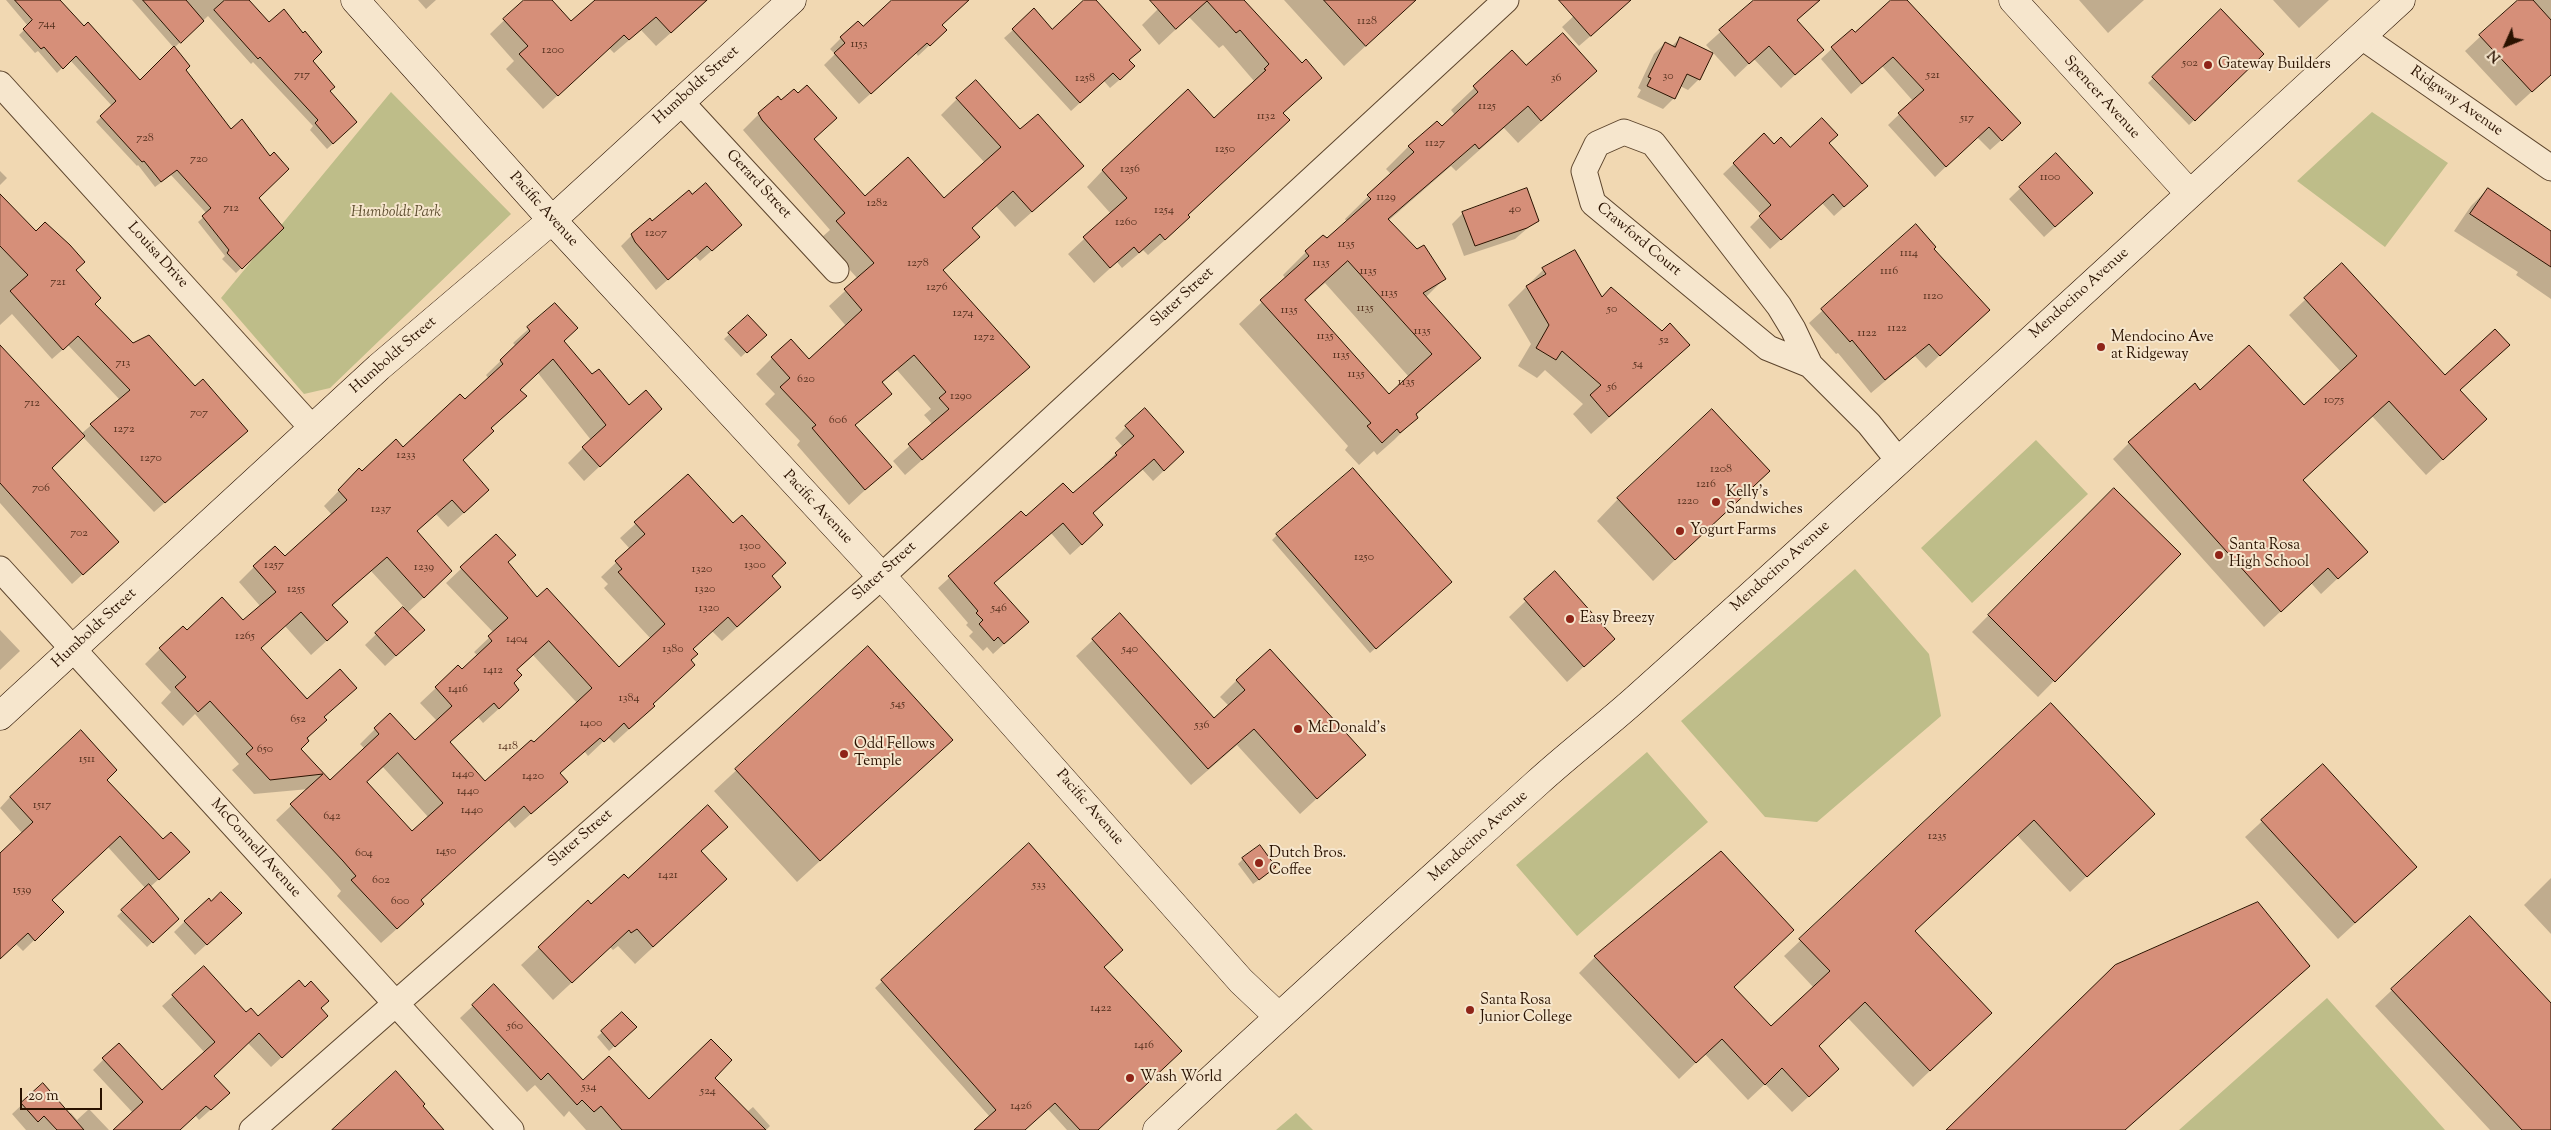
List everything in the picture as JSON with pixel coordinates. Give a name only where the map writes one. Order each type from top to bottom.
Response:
[{"type":"street","name":"Pacific Avenue","points":[[355,0],[552,220],[1059,773],[1241,980],[1278,1016]]},
{"type":"street","name":"Humboldt Street","points":[[0,716],[379,367],[552,220],[792,0]]},
{"type":"street","name":"Slater Street","points":[[252,1130],[881,577],[1506,0]]},
{"type":"street","name":"Spencer Avenue","points":[[2013,0],[2190,194]]},
{"type":"street","name":"Mendocino Avenue","points":[[1157,1130],[1278,1016],[1467,849],[1538,782],[1637,698],[2402,0]]},
{"type":"street","name":"Ridgway Avenue","points":[[2362,37],[2551,168]]},
{"type":"street","name":"Louisa Drive","points":[[0,84],[313,429]]},
{"type":"street","name":"Gerard Street","points":[[680,101],[836,270]]},
{"type":"street","name":"Crawford Court","points":[[1810,365],[1768,348],[1593,204],[1584,171],[1597,144],[1624,132],[1652,143],[1779,306],[1793,329],[1810,365],[1869,424],[1898,460]]},
{"type":"street","name":"McConnell Avenue","points":[[0,569],[511,1130]]},
{"type":"green space","name":"Humboldt Park","points":[[391,92],[511,214],[330,388],[304,394],[221,298]]},
{"type":"green space","points":[[2372,112],[2448,163],[2385,247],[2297,181]]},
{"type":"green space","points":[[2036,440],[2088,494],[1972,603],[1921,548]]},
{"type":"green space","points":[[1855,569],[1929,654],[1941,716],[1817,822],[1765,817],[1681,721]]},
{"type":"green space","points":[[1647,752],[1708,822],[1577,936],[1516,865]]},
{"type":"green space","points":[[2327,998],[2445,1130],[2179,1130]]},
{"type":"green space","points":[[1296,1113],[1313,1130],[1276,1130]]},
{"type":"building","points":[[15,0],[60,0],[84,26],[88,22],[140,80],[174,46],[190,66],[186,70],[231,129],[242,119],[270,156],[274,152],[289,169],[259,198],[284,228],[242,269],[227,253],[229,250],[202,216],[211,208],[177,170],[161,182],[144,161],[142,162],[100,116],[116,101],[76,56],[63,69],[44,47],[41,49],[23,29],[32,20]]},
{"type":"building","points":[[143,0],[186,0],[204,21],[181,43]]},
{"type":"building","points":[[225,0],[249,0],[269,22],[284,9],[303,33],[305,31],[322,52],[313,61],[335,87],[330,91],[357,122],[333,144],[315,123],[318,120],[260,57],[258,59],[214,10]]},
{"type":"building","points":[[524,0],[552,0],[571,21],[595,0],[707,0],[671,33],[656,17],[629,40],[624,35],[558,96],[519,54],[528,46],[503,19]]},
{"type":"building","points":[[892,0],[969,0],[942,25],[947,30],[930,46],[927,43],[871,94],[834,53],[845,43],[840,37],[858,21],[863,26]]},
{"type":"building","points":[[1084,0],[1096,0],[1141,50],[1129,60],[1135,66],[1120,80],[1113,73],[1080,103],[1012,29],[1034,8],[1052,29]]},
{"type":"building","points":[[1150,0],[1244,0],[1302,63],[1306,59],[1322,78],[1283,113],[1290,120],[1188,215],[1190,217],[1165,240],[1160,234],[1139,253],[1134,247],[1110,268],[1083,237],[1127,198],[1102,170],[1188,89],[1214,118],[1266,70],[1264,69],[1269,64],[1240,30],[1236,33],[1207,1],[1176,29]]},
{"type":"building","points":[[1324,0],[1416,0],[1366,46]]},
{"type":"building","points":[[1559,0],[1631,0],[1591,36]]},
{"type":"building","points":[[1754,0],[1820,0],[1797,20],[1824,50],[1795,75],[1769,46],[1749,64],[1719,30]]},
{"type":"building","points":[[1891,0],[1907,0],[2021,123],[2002,141],[1989,127],[1946,167],[1898,113],[1924,90],[1893,57],[1862,84],[1831,47],[1852,29],[1855,32]]},
{"type":"building","points":[[2518,0],[2533,0],[2551,20],[2551,75],[2532,92],[2479,35]]},
{"type":"building","name":"Gateway Builders","points":[[2221,9],[2264,54],[2195,121],[2152,77]]},
{"type":"building","points":[[1563,33],[1597,71],[1541,121],[1528,106],[1479,149],[1475,144],[1388,219],[1417,249],[1424,245],[1446,279],[1423,293],[1481,358],[1416,414],[1418,418],[1400,433],[1397,429],[1382,443],[1367,426],[1371,423],[1260,300],[1309,256],[1305,251],[1323,235],[1327,238],[1371,199],[1367,195],[1414,152],[1408,146],[1437,121],[1442,126],[1478,92],[1473,86],[1512,50],[1526,65]],"holes":[[[1348,261],[1432,354],[1389,394],[1305,300]]]},
{"type":"building","points":[[1680,37],[1713,53],[1700,80],[1687,74],[1675,99],[1647,86],[1651,78],[1648,77],[1665,42],[1675,47]]},
{"type":"building","points":[[976,80],[1020,129],[1038,114],[1084,166],[1032,212],[1013,191],[972,228],[980,237],[943,270],[1030,367],[922,460],[908,444],[949,409],[939,398],[946,392],[914,355],[882,382],[892,394],[855,425],[892,467],[865,490],[812,428],[816,425],[780,387],[790,378],[771,357],[791,339],[809,359],[862,310],[844,289],[874,263],[836,221],[845,213],[762,120],[758,113],[778,96],[781,100],[794,89],[798,93],[807,85],[837,118],[814,139],[865,196],[908,157],[944,198],[1001,147],[956,98]]},
{"type":"building","points":[[1822,118],[1838,135],[1829,143],[1868,186],[1844,207],[1833,194],[1781,240],[1759,216],[1771,205],[1733,163],[1764,133],[1774,144],[1781,137],[1790,147]]},
{"type":"building","points":[[2056,153],[2093,193],[2055,227],[2019,187]]},
{"type":"building","points":[[706,183],[742,225],[712,251],[707,246],[668,280],[635,242],[631,234],[650,218],[652,221],[689,190],[692,194]]},
{"type":"building","points":[[1527,188],[1539,221],[1527,228],[1475,246],[1462,212]]},
{"type":"building","points":[[2488,188],[2551,231],[2551,267],[2470,214]]},
{"type":"building","points":[[0,194],[36,231],[45,222],[70,245],[85,262],[76,270],[101,298],[95,304],[133,343],[149,335],[195,386],[203,379],[248,431],[165,503],[90,424],[130,390],[78,336],[63,350],[10,291],[28,275],[0,246]]},
{"type":"building","points":[[1916,224],[1936,247],[1934,249],[1990,310],[1940,356],[1929,344],[1885,380],[1852,340],[1850,342],[1821,309]]},
{"type":"building","points":[[1575,250],[1602,297],[1611,287],[1662,331],[1670,323],[1690,345],[1609,417],[1590,395],[1601,385],[1562,351],[1556,360],[1536,348],[1549,325],[1526,286],[1546,274],[1542,268]]},
{"type":"building","points":[[2342,263],[2445,375],[2495,329],[2510,345],[2460,390],[2487,419],[2443,460],[2389,401],[2303,480],[2368,552],[2338,579],[2328,568],[2281,612],[2128,442],[2195,383],[2200,390],[2249,345],[2304,405],[2357,356],[2304,298]]},
{"type":"building","points":[[555,303],[578,328],[564,341],[592,374],[599,369],[629,405],[646,390],[662,409],[600,467],[582,447],[606,425],[553,359],[520,390],[527,396],[491,428],[494,431],[463,460],[489,490],[464,513],[452,500],[417,531],[452,571],[424,598],[387,557],[332,605],[348,622],[327,641],[301,612],[261,648],[307,699],[340,669],[357,688],[324,717],[327,720],[307,738],[309,741],[301,749],[330,780],[379,734],[374,728],[390,713],[415,740],[452,706],[435,687],[458,665],[462,669],[492,641],[488,636],[508,618],[460,567],[496,534],[516,555],[508,562],[537,597],[547,588],[619,667],[665,624],[618,572],[622,569],[615,561],[645,534],[634,522],[688,474],[733,523],[742,515],[786,563],[772,576],[781,587],[737,627],[728,617],[693,649],[698,654],[691,660],[695,665],[653,704],[655,706],[629,729],[624,723],[604,742],[600,738],[560,773],[568,782],[531,814],[524,806],[421,900],[424,904],[397,929],[351,880],[356,876],[290,804],[323,774],[270,780],[246,754],[253,748],[210,701],[198,712],[175,687],[186,677],[159,648],[183,626],[187,630],[222,597],[243,620],[276,592],[253,566],[275,546],[285,556],[347,500],[338,490],[359,468],[362,471],[396,439],[403,447],[460,394],[465,399],[503,364],[500,360],[530,331],[527,327]],"holes":[[[549,641],[592,688],[534,742],[531,740],[485,781],[450,742],[494,703],[499,709],[519,690],[514,683],[522,675],[517,670]],[[398,753],[443,803],[412,831],[367,782]]]},
{"type":"building","points":[[748,315],[767,335],[747,353],[728,333]]},
{"type":"building","points":[[0,345],[85,436],[52,468],[119,542],[83,575],[0,483]]},
{"type":"building","points":[[1145,408],[1184,452],[1164,471],[1154,459],[1093,513],[1103,525],[1082,545],[1063,523],[994,583],[1029,622],[1004,644],[998,637],[994,641],[979,624],[983,620],[976,613],[978,611],[948,576],[1021,511],[1026,516],[1063,483],[1073,493],[1117,455],[1115,453],[1134,436],[1125,426]]},
{"type":"building","points":[[1712,409],[1770,471],[1675,560],[1617,498]]},
{"type":"building","points":[[1353,468],[1452,582],[1376,649],[1276,534]]},
{"type":"building","points":[[2114,488],[2181,554],[2055,682],[1988,615]]},
{"type":"building","name":"Easy Breezy","points":[[1555,571],[1615,639],[1584,667],[1524,599]]},
{"type":"building","points":[[403,607],[425,630],[396,656],[375,633]]},
{"type":"building","points":[[1120,613],[1214,718],[1245,690],[1236,680],[1270,649],[1366,755],[1317,799],[1254,729],[1208,769],[1092,639]]},
{"type":"building","name":"Odd Fellows Temple","points":[[868,646],[953,740],[820,861],[735,769]]},
{"type":"building","points":[[2051,703],[2155,814],[2087,877],[2034,820],[1915,931],[1992,1013],[1930,1071],[1865,1002],[1819,1046],[1839,1069],[1809,1097],[1782,1068],[1765,1085],[1722,1039],[1696,1063],[1594,956],[1721,851],[1794,930],[1734,987],[1771,1026],[1830,971],[1799,939]]},
{"type":"building","points":[[81,730],[117,770],[107,780],[163,839],[171,832],[190,852],[159,880],[120,836],[52,900],[64,912],[35,941],[28,933],[0,959],[0,853],[33,822],[10,797]]},
{"type":"building","points":[[2323,764],[2417,867],[2355,923],[2261,820]]},
{"type":"building","points":[[708,805],[728,827],[701,851],[727,879],[653,947],[637,929],[631,933],[629,930],[572,983],[538,947],[588,900],[591,904],[624,874],[628,878]]},
{"type":"building","points":[[1029,843],[1123,950],[1104,967],[1182,1051],[1098,1130],[1080,1130],[1055,1103],[1025,1130],[974,1130],[996,1110],[881,980]]},
{"type":"building","name":"Dutch Bros. Coffee","points":[[1260,845],[1276,867],[1259,880],[1242,858]]},
{"type":"building","points":[[149,884],[179,919],[153,943],[121,910]]},
{"type":"building","points":[[221,892],[242,913],[207,945],[184,921],[209,898],[211,901]]},
{"type":"building","points":[[2258,902],[2310,966],[2125,1130],[1946,1130],[2115,965]]},
{"type":"building","points":[[2470,916],[2551,1003],[2551,1130],[2522,1130],[2391,989]]},
{"type":"building","points":[[204,966],[246,1012],[251,1008],[258,1016],[299,980],[305,987],[311,981],[329,1001],[321,1008],[328,1016],[282,1058],[259,1033],[214,1076],[230,1093],[211,1110],[206,1106],[180,1130],[113,1130],[143,1102],[102,1058],[119,1043],[162,1090],[215,1042],[172,995]]},
{"type":"building","points":[[494,984],[583,1080],[609,1056],[649,1099],[711,1039],[732,1060],[715,1078],[766,1130],[622,1130],[601,1106],[594,1112],[582,1100],[577,1105],[548,1073],[541,1080],[472,1005]]},
{"type":"building","points":[[622,1012],[637,1027],[615,1047],[601,1031]]},
{"type":"building","points":[[396,1071],[425,1104],[423,1106],[444,1130],[332,1130]]},
{"type":"building","points":[[43,1083],[84,1130],[57,1130],[44,1116],[38,1122],[21,1103]]},
{"type":"place","name":"Gateway Builders","points":[[2208,65]]},
{"type":"place","name":"Mendocino Ave at Ridgeway","points":[[2101,347]]},
{"type":"place","name":"Kelly's Sandwiches","points":[[1716,502]]},
{"type":"place","name":"Yogurt Farms","points":[[1680,531]]},
{"type":"place","name":"Santa Rosa High School","points":[[2219,555]]},
{"type":"place","name":"Easy Breezy","points":[[1570,619]]},
{"type":"place","name":"McDonald's","points":[[1298,729]]},
{"type":"place","name":"Odd Fellows Temple","points":[[844,754]]},
{"type":"place","name":"Dutch Bros. Coffee","points":[[1259,863]]},
{"type":"place","name":"Santa Rosa Junior College","points":[[1470,1010]]},
{"type":"place","name":"Wash World","points":[[1130,1078]]}]
